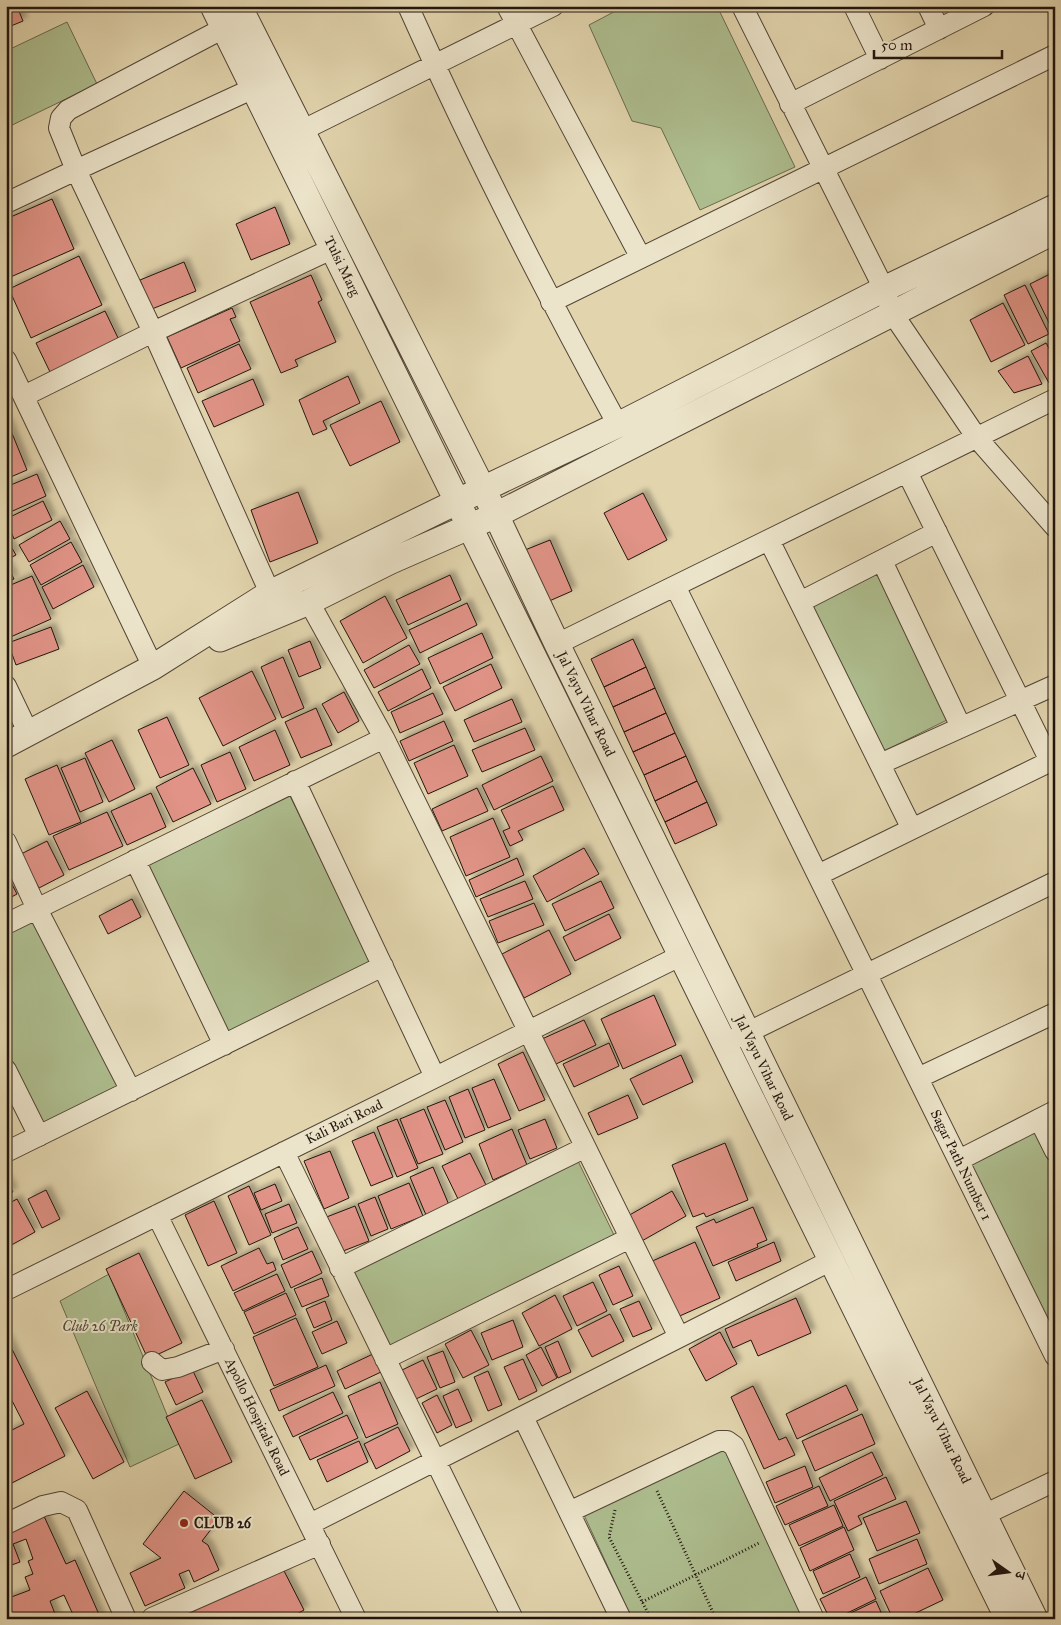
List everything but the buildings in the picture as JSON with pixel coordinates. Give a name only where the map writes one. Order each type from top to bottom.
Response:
[{"type":"street","name":"Tulsi Marg","points":[[213,6],[470,527]]},
{"type":"street","name":"Tulsi Marg","points":[[239,6],[496,515]]},
{"type":"street","points":[[408,6],[434,65],[551,302],[618,425]]},
{"type":"street","points":[[507,6],[641,258]]},
{"type":"street","points":[[301,131],[553,6]]},
{"type":"street","points":[[742,6],[822,169],[884,288],[893,314],[977,438],[1055,527]]},
{"type":"street","points":[[854,6],[880,59]]},
{"type":"street","points":[[928,6],[939,29]]},
{"type":"street","points":[[790,104],[984,6]]},
{"type":"street","points":[[224,28],[68,110],[61,118],[59,128],[76,170],[153,332],[270,593]]},
{"type":"street","points":[[551,302],[1055,55]]},
{"type":"street","points":[[6,203],[254,88]]},
{"type":"street","points":[[6,745],[153,667],[270,593],[457,501],[618,425],[884,288],[1055,207]]},
{"type":"street","points":[[153,667],[309,602],[389,562],[496,515],[1055,231]]},
{"type":"street","points":[[24,396],[153,332],[334,248]]},
{"type":"street","points":[[6,360],[153,667]]},
{"type":"street","points":[[557,644],[1055,400]]},
{"type":"street","points":[[818,875],[1052,760],[1020,700],[907,472]]},
{"type":"street","name":"Jal Vayu Vihar Road","points":[[496,515],[557,644],[736,1038],[832,1260],[973,1520],[1035,1619]]},
{"type":"street","name":"Jal Vayu Vihar Road","points":[[470,527],[682,955],[736,1038],[973,1520],[1008,1619]]},
{"type":"street","points":[[800,602],[937,532]]},
{"type":"street","points":[[380,539],[389,562]]},
{"type":"street","points":[[769,540],[912,829]]},
{"type":"street","points":[[882,561],[961,727]]},
{"type":"street","name":"Sagar Path Number 1","points":[[676,586],[1055,1356]]},
{"type":"street","points":[[309,602],[384,738],[584,1148],[679,1337]]},
{"type":"street","points":[[880,764],[1055,685]]},
{"type":"street","points":[[6,686],[29,734]]},
{"type":"street","points":[[6,924],[384,738]]},
{"type":"street","points":[[295,781],[435,1077]]},
{"type":"street","points":[[6,842],[37,908],[131,1091]]},
{"type":"street","points":[[135,860],[224,1045]]},
{"type":"street","points":[[736,1038],[1055,882]]},
{"type":"street","name":"Kali Bari Road","points":[[6,1289],[682,955]]},
{"type":"street","points":[[6,1152],[383,966]]},
{"type":"street","points":[[918,1078],[1055,1013]]},
{"type":"street","points":[[6,1070],[38,1136]]},
{"type":"street","points":[[958,1160],[1047,1115],[1055,1151]]},
{"type":"street","points":[[340,1268],[584,1148]]},
{"type":"street","points":[[284,1152],[513,1619]]},
{"type":"street","name":"Apollo Hospitals Road","points":[[157,1215],[356,1619]]},
{"type":"street","points":[[385,1359],[630,1238]]},
{"type":"street","points":[[310,1524],[832,1260]]},
{"type":"street","points":[[152,1362],[162,1370],[178,1367],[224,1349]]},
{"type":"street","points":[[523,1417],[621,1619]]},
{"type":"street","points":[[569,1512],[719,1441],[727,1441],[734,1446],[814,1619]]},
{"type":"street","points":[[973,1520],[1055,1481]]},
{"type":"street","points":[[6,1524],[43,1506],[61,1502],[77,1510],[126,1619]]},
{"type":"street","points":[[152,1618],[320,1544]]},
{"type":"path","points":[[648,1495],[665,1487]]},
{"type":"path","points":[[657,1491],[716,1619]]},
{"type":"path","points":[[623,1506],[615,1510],[609,1537],[651,1619]]},
{"type":"path","points":[[642,1602],[762,1542],[758,1534]]},
{"type":"green space","points":[[625,6],[717,6],[795,167],[700,210],[661,128],[632,121],[589,25]]},
{"type":"green space","points":[[67,22],[97,84],[6,128],[6,51]]},
{"type":"green space","points":[[877,574],[947,720],[882,752],[812,606]]},
{"type":"green space","points":[[290,796],[371,964],[223,1036],[142,868]]},
{"type":"green space","points":[[35,918],[118,1087],[43,1125],[6,1051],[6,932]]},
{"type":"green space","points":[[1037,1130],[1055,1165],[1055,1342],[968,1164]]},
{"type":"green space","points":[[577,1159],[614,1235],[391,1347],[353,1271]]},
{"type":"green space","name":"Club 26 Park","points":[[109,1274],[179,1444],[130,1467],[60,1301]]},
{"type":"green space","points":[[724,1449],[804,1619],[632,1619],[584,1515]]},
{"type":"place","name":"CLUB 26","points":[[184,1523]]}]
